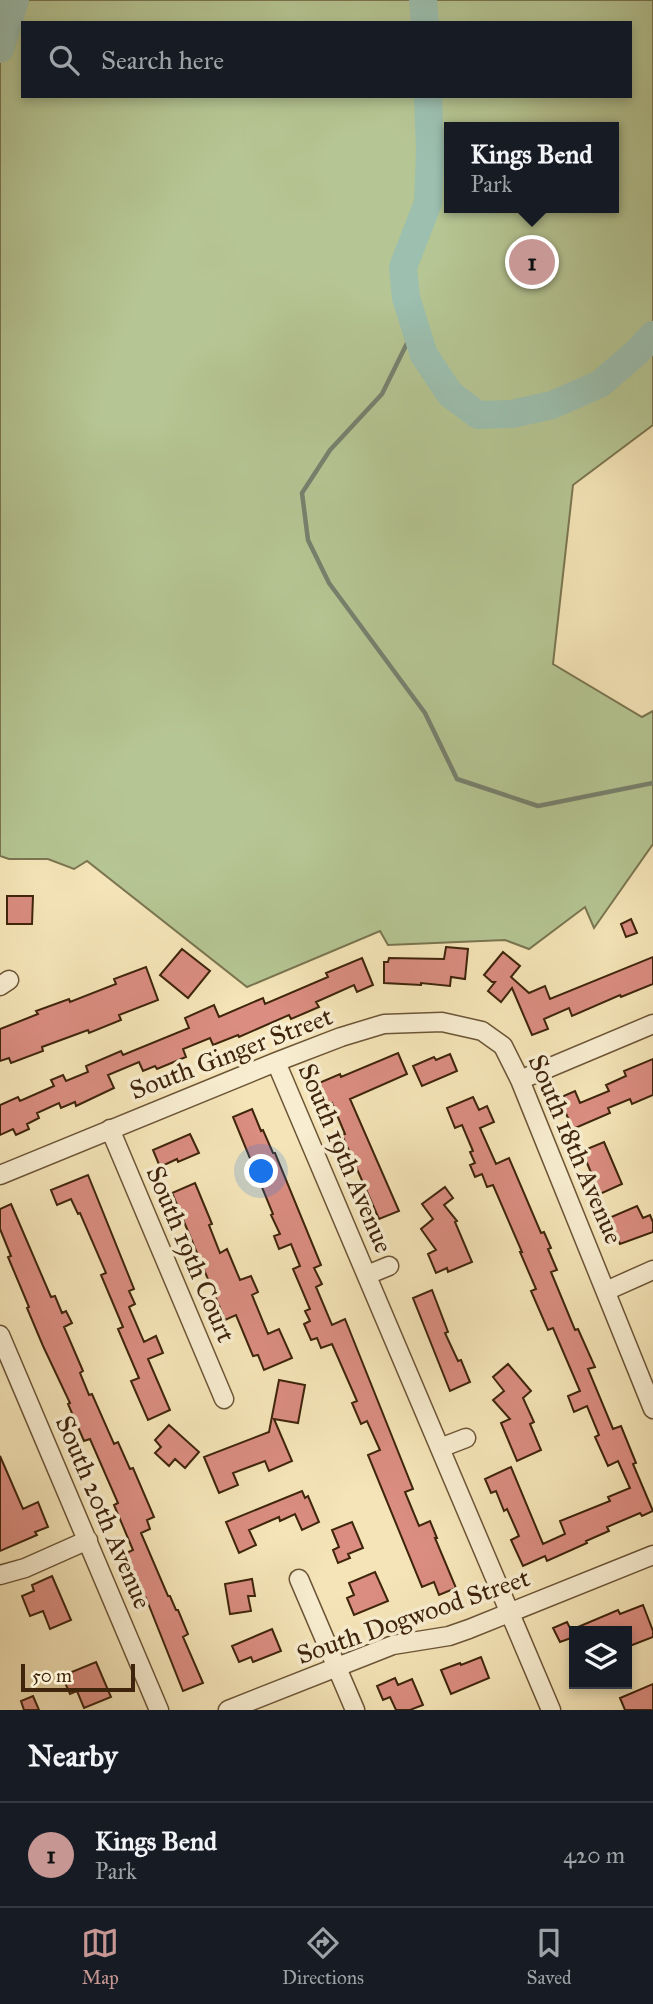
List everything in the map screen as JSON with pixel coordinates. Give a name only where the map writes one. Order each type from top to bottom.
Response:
[{"type":"street","name":"South Ginger Street","points":[[0,1175],[276,1062],[384,1024],[442,1021],[482,1031],[487,1035]]},
{"type":"street","points":[[520,1080],[653,1024]]},
{"type":"street","name":"South 18th Avenue","points":[[487,1035],[503,1046],[520,1080],[653,1409]]},
{"type":"street","name":"South 19th Avenue","points":[[276,1062],[551,1710]]},
{"type":"street","name":"South 19th Court","points":[[110,1129],[224,1399]]},
{"type":"street","name":"South 19th Avenue","points":[[367,1275],[389,1266]]},
{"type":"street","points":[[606,1291],[653,1270]]},
{"type":"street","name":"South 20th Avenue","points":[[0,1335],[159,1710]]},
{"type":"street","points":[[440,1448],[466,1438]]},
{"type":"street","points":[[0,1575],[25,1568],[88,1540]]},
{"type":"street","name":"South Dogwood Street","points":[[228,1710],[393,1645],[449,1636],[510,1614],[653,1555]]},
{"type":"street","points":[[299,1578],[355,1710]]},
{"type":"green space","points":[[0,0],[653,0],[653,425],[573,485],[553,664],[642,717],[653,711],[653,844],[594,928],[585,907],[529,949],[505,940],[388,945],[380,931],[247,987],[87,861],[74,869],[48,859],[9,859],[0,856]]},
{"type":"building","points":[[7,896],[33,896],[32,924],[7,924]]},
{"type":"building","points":[[631,919],[637,933],[626,937],[621,924]]},
{"type":"building","points":[[446,947],[468,949],[465,979],[451,977],[450,986],[384,983],[384,962],[388,962],[389,958],[444,959]]},
{"type":"building","points":[[182,949],[210,971],[188,998],[160,975]]},
{"type":"building","points":[[503,952],[520,966],[511,977],[529,993],[545,986],[550,999],[653,957],[653,984],[572,1016],[569,1008],[544,1019],[548,1029],[532,1035],[512,988],[501,1002],[488,991],[495,982],[484,975]]},
{"type":"building","points":[[362,958],[373,985],[357,992],[354,985],[316,1002],[319,1007],[291,1019],[289,1015],[239,1037],[238,1035],[213,1045],[210,1038],[183,1049],[186,1057],[157,1069],[155,1066],[143,1071],[139,1062],[108,1075],[114,1088],[76,1106],[75,1102],[61,1108],[59,1103],[37,1113],[39,1118],[27,1124],[29,1129],[16,1135],[13,1129],[0,1135],[0,1105],[18,1097],[20,1101],[54,1086],[51,1080],[63,1075],[66,1081],[88,1072],[86,1066],[121,1051],[123,1055],[189,1028],[185,1018],[214,1005],[219,1017],[263,998],[265,1004],[328,977],[326,973]]},
{"type":"building","points":[[146,967],[158,1000],[119,1015],[121,1020],[89,1033],[88,1030],[42,1047],[43,1051],[11,1063],[9,1058],[0,1061],[0,1029],[38,1014],[36,1011],[69,999],[70,1002],[116,984],[114,979]]},
{"type":"building","points":[[398,1053],[407,1074],[350,1099],[399,1211],[379,1219],[342,1135],[345,1134],[332,1103],[328,1104],[319,1083],[340,1074],[341,1077]]},
{"type":"building","points":[[450,1054],[457,1071],[422,1086],[413,1066]]},
{"type":"building","points":[[653,1059],[653,1095],[632,1104],[630,1099],[608,1108],[610,1113],[573,1129],[559,1098],[575,1091],[580,1103],[609,1091],[606,1085],[626,1076],[624,1071]]},
{"type":"building","points":[[473,1097],[479,1110],[487,1106],[494,1122],[480,1128],[496,1164],[509,1158],[541,1233],[544,1232],[551,1248],[548,1249],[557,1270],[551,1272],[575,1330],[578,1329],[595,1367],[588,1369],[613,1429],[621,1426],[636,1463],[633,1464],[653,1511],[642,1516],[640,1513],[607,1527],[609,1531],[547,1561],[545,1556],[523,1566],[511,1540],[519,1536],[507,1509],[504,1511],[496,1491],[491,1493],[485,1479],[511,1467],[543,1544],[565,1534],[560,1521],[610,1501],[608,1497],[630,1488],[618,1461],[608,1466],[595,1437],[599,1435],[587,1406],[574,1412],[568,1396],[580,1391],[553,1328],[548,1330],[531,1291],[536,1289],[522,1252],[493,1185],[487,1187],[482,1174],[475,1177],[470,1165],[475,1163],[470,1152],[473,1151],[462,1125],[455,1128],[447,1108]]},
{"type":"building","points":[[252,1109],[261,1131],[263,1130],[275,1153],[321,1265],[314,1268],[322,1284],[316,1287],[332,1325],[345,1319],[413,1489],[405,1492],[419,1526],[430,1521],[437,1538],[456,1588],[439,1595],[434,1582],[422,1587],[368,1455],[380,1450],[367,1421],[361,1424],[352,1403],[357,1401],[332,1344],[321,1348],[317,1338],[311,1340],[304,1324],[310,1321],[305,1311],[310,1309],[293,1269],[300,1266],[291,1244],[279,1249],[274,1236],[280,1234],[233,1117]]},
{"type":"building","points":[[190,1134],[199,1153],[160,1167],[153,1150]]},
{"type":"building","points":[[604,1142],[622,1184],[600,1194],[582,1151]]},
{"type":"building","points":[[88,1175],[134,1289],[129,1291],[135,1304],[129,1307],[144,1342],[156,1336],[163,1353],[148,1359],[170,1410],[148,1420],[131,1381],[139,1378],[118,1329],[123,1327],[101,1275],[106,1273],[80,1213],[78,1214],[71,1199],[57,1205],[51,1190]]},
{"type":"building","points":[[195,1183],[212,1224],[209,1225],[220,1253],[227,1249],[240,1280],[251,1276],[258,1292],[252,1295],[268,1334],[279,1329],[292,1358],[264,1370],[258,1355],[253,1356],[236,1315],[225,1320],[172,1193]]},
{"type":"building","points":[[445,1187],[453,1198],[444,1205],[457,1221],[455,1222],[472,1262],[448,1272],[447,1268],[436,1273],[428,1254],[436,1250],[421,1229],[433,1219],[422,1204]]},
{"type":"building","points":[[11,1204],[51,1297],[55,1296],[62,1313],[66,1311],[72,1323],[64,1327],[83,1371],[80,1373],[89,1395],[92,1394],[114,1444],[118,1442],[130,1469],[133,1468],[154,1517],[147,1520],[150,1529],[141,1533],[168,1596],[178,1610],[188,1634],[183,1637],[203,1683],[183,1691],[146,1598],[139,1601],[120,1556],[133,1550],[114,1505],[118,1503],[90,1439],[84,1441],[8,1257],[11,1256],[0,1229],[0,1209]]},
{"type":"building","points":[[637,1206],[643,1218],[650,1215],[653,1232],[620,1244],[609,1218]]},
{"type":"building","points":[[432,1290],[448,1332],[445,1333],[470,1382],[450,1391],[413,1298]]},
{"type":"building","points":[[508,1364],[531,1391],[523,1398],[534,1422],[530,1424],[541,1450],[517,1461],[501,1423],[510,1419],[493,1400],[504,1391],[493,1377]]},
{"type":"building","points":[[279,1380],[305,1385],[298,1423],[274,1419],[292,1461],[269,1471],[265,1461],[233,1473],[238,1485],[219,1493],[204,1457],[269,1432]]},
{"type":"building","points":[[169,1425],[199,1452],[185,1468],[175,1459],[169,1466],[155,1453],[161,1447],[155,1440]]},
{"type":"building","points":[[0,1456],[23,1509],[38,1502],[48,1527],[35,1532],[37,1535],[0,1551]]},
{"type":"building","points":[[302,1491],[305,1498],[308,1496],[319,1522],[302,1530],[295,1514],[280,1521],[279,1517],[249,1530],[256,1545],[239,1553],[226,1522]]},
{"type":"building","points":[[352,1522],[363,1548],[348,1554],[350,1558],[338,1563],[333,1550],[339,1547],[332,1530]]},
{"type":"building","points":[[375,1572],[388,1601],[354,1615],[347,1598],[354,1595],[349,1583]]},
{"type":"building","points":[[52,1576],[71,1620],[50,1629],[43,1611],[30,1616],[22,1596],[34,1591],[32,1585]]},
{"type":"building","points":[[252,1579],[255,1596],[248,1596],[251,1611],[230,1614],[225,1584]]},
{"type":"building","points":[[643,1605],[653,1637],[632,1645],[632,1626],[580,1626],[618,1610],[620,1614]]},
{"type":"building","points":[[567,1622],[569,1639],[560,1642],[553,1628]]},
{"type":"building","points":[[272,1629],[281,1651],[253,1662],[251,1657],[239,1662],[232,1646]]},
{"type":"building","points":[[481,1657],[489,1678],[451,1694],[441,1670]]},
{"type":"building","points":[[96,1662],[111,1697],[84,1708],[77,1691],[70,1694],[62,1676]]},
{"type":"building","points":[[395,1678],[398,1685],[412,1679],[423,1705],[410,1710],[396,1710],[390,1697],[383,1700],[377,1686]]},
{"type":"building","points":[[653,1684],[653,1710],[625,1710],[620,1698]]},
{"type":"building","points":[[33,1696],[39,1710],[24,1710],[21,1701]]},
{"type":"waterway","points":[[0,49],[15,0]]},
{"type":"waterway","points":[[423,0],[425,21]]},
{"type":"waterway","points":[[428,98],[428,203],[403,267],[406,298],[424,355],[450,394],[478,415],[512,414],[552,405],[600,384],[653,335]]},
{"type":"waterway","points":[[415,327],[382,394],[330,450],[302,493],[308,540],[329,583],[425,713],[457,779],[538,806],[653,783]]},
{"type":"place","name":"Kings Bend","points":[[532,262]]}]
